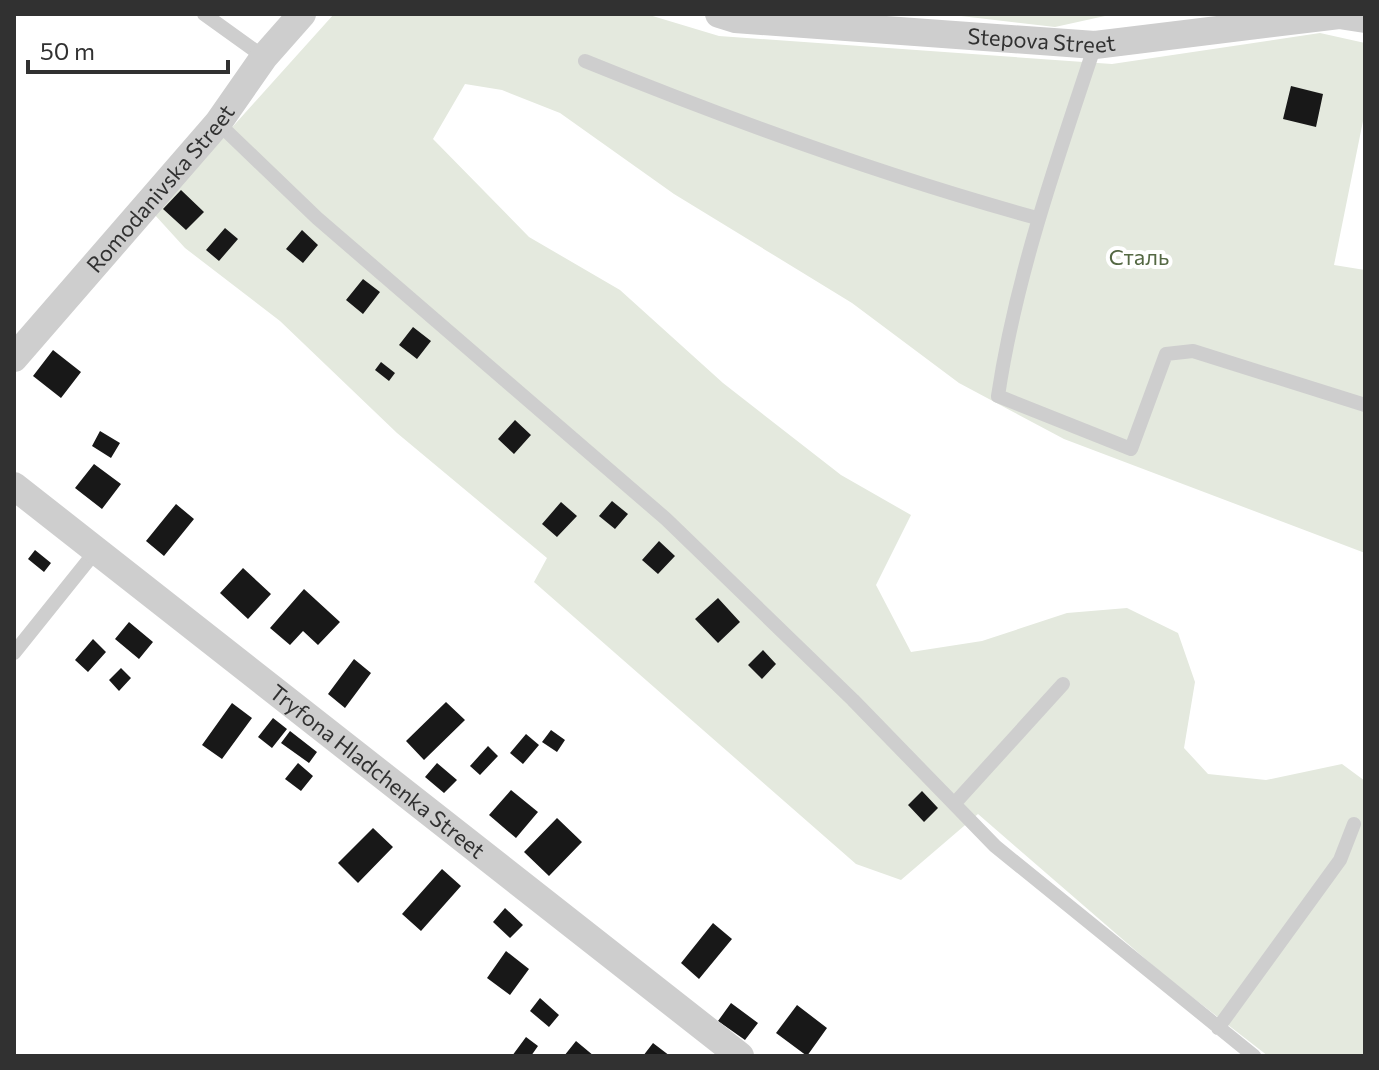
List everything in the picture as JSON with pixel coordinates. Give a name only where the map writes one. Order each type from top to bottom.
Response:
[{"type":"street","name":"Romodanivska Street","points":[[14,358],[218,123],[264,57],[302,14]]},
{"type":"street","name":"Stepova Street","points":[[729,16],[1095,45],[1348,16]]},
{"type":"street","name":"Tryfona Hladchenka Street","points":[[14,486],[740,1056]]},
{"type":"lane","points":[[204,14],[264,57]]},
{"type":"lane","points":[[1095,45],[1037,218],[1005,349],[998,396],[1131,449],[1166,354],[1193,351],[1365,405]]},
{"type":"lane","points":[[585,61],[683,101],[927,188],[1037,218]]},
{"type":"lane","points":[[218,123],[317,218],[666,519],[995,846],[1254,1056]]},
{"type":"lane","points":[[14,653],[95,552]]},
{"type":"lane","points":[[954,804],[1063,684]]},
{"type":"lane","points":[[1218,1028],[1340,860],[1354,824]]},
{"type":"green space","name":"Сталь","points":[[334,14],[646,14],[719,36],[1112,64],[1320,33],[1365,43],[1365,111],[1334,265],[1365,270],[1365,553],[1064,439],[959,383],[852,303],[674,194],[560,113],[502,90],[465,84],[433,139],[529,237],[620,290],[723,383],[841,475],[911,515],[876,585],[911,652],[982,641],[1067,613],[1127,608],[1178,633],[1195,682],[1184,748],[1208,774],[1266,780],[1342,764],[1365,781],[1365,1056],[1268,1056],[1165,976],[978,814],[901,880],[856,864],[534,582],[547,558],[397,433],[280,321],[185,248],[154,214]]},
{"type":"green space","points":[[944,14],[1114,14],[1055,27]]},
{"type":"building","points":[[1291,86],[1323,94],[1316,127],[1283,119]]},
{"type":"building","points":[[181,190],[204,212],[186,230],[163,209]]},
{"type":"building","points":[[225,228],[238,239],[219,261],[206,250]]},
{"type":"building","points":[[302,230],[318,245],[303,263],[286,249]]},
{"type":"building","points":[[363,279],[380,292],[363,314],[346,300]]},
{"type":"building","points":[[413,327],[431,341],[417,359],[399,345]]},
{"type":"building","points":[[53,350],[81,372],[61,398],[33,376]]},
{"type":"building","points":[[381,362],[395,373],[389,381],[375,370]]},
{"type":"building","points":[[515,420],[531,435],[514,454],[498,439]]},
{"type":"building","points":[[100,431],[120,443],[111,458],[92,446]]},
{"type":"building","points":[[94,464],[121,484],[102,509],[75,488]]},
{"type":"building","points":[[612,501],[628,514],[615,529],[599,516]]},
{"type":"building","points":[[561,502],[577,516],[557,537],[542,524]]},
{"type":"building","points":[[176,504],[194,519],[164,556],[146,541]]},
{"type":"building","points":[[659,541],[675,556],[658,574],[642,560]]},
{"type":"building","points":[[35,550],[51,563],[44,572],[28,559]]},
{"type":"building","points":[[243,568],[271,594],[248,619],[220,593]]},
{"type":"building","points":[[304,589],[340,622],[318,645],[303,631],[290,645],[270,628]]},
{"type":"building","points":[[718,598],[740,622],[718,643],[695,619]]},
{"type":"building","points":[[129,622],[153,642],[139,659],[115,639]]},
{"type":"building","points":[[93,639],[106,652],[88,672],[75,660]]},
{"type":"building","points":[[763,650],[776,664],[762,679],[748,665]]},
{"type":"building","points":[[354,659],[371,673],[345,708],[328,694]]},
{"type":"building","points":[[121,668],[131,678],[119,691],[109,680]]},
{"type":"building","points":[[446,702],[465,720],[424,760],[406,741]]},
{"type":"building","points":[[232,703],[252,718],[222,759],[202,745]]},
{"type":"building","points":[[273,718],[287,729],[272,748],[258,737]]},
{"type":"building","points":[[551,730],[565,740],[557,752],[542,742]]},
{"type":"building","points":[[290,731],[317,752],[309,763],[281,743]]},
{"type":"building","points":[[526,734],[539,745],[523,764],[510,753]]},
{"type":"building","points":[[488,746],[498,756],[480,775],[470,766]]},
{"type":"building","points":[[298,763],[313,776],[301,791],[285,779]]},
{"type":"building","points":[[437,763],[457,780],[444,793],[425,777]]},
{"type":"building","points":[[511,790],[538,812],[516,838],[489,815]]},
{"type":"building","points":[[922,791],[938,808],[924,822],[908,805]]},
{"type":"building","points":[[557,818],[582,842],[549,876],[524,852]]},
{"type":"building","points":[[373,828],[393,847],[358,883],[338,863]]},
{"type":"building","points":[[442,869],[461,886],[421,931],[402,914]]},
{"type":"building","points":[[505,908],[523,925],[510,938],[493,922]]},
{"type":"building","points":[[713,923],[732,939],[699,979],[681,963]]},
{"type":"building","points":[[506,951],[529,969],[510,995],[487,978]]},
{"type":"building","points":[[540,998],[559,1015],[549,1027],[530,1011]]},
{"type":"building","points":[[731,1003],[758,1023],[745,1040],[718,1021]]},
{"type":"building","points":[[797,1005],[827,1028],[807,1056],[776,1033]]},
{"type":"building","points":[[526,1037],[538,1046],[531,1056],[512,1056]]},
{"type":"building","points":[[576,1041],[594,1056],[564,1056]]},
{"type":"building","points":[[653,1043],[670,1056],[643,1056]]}]
